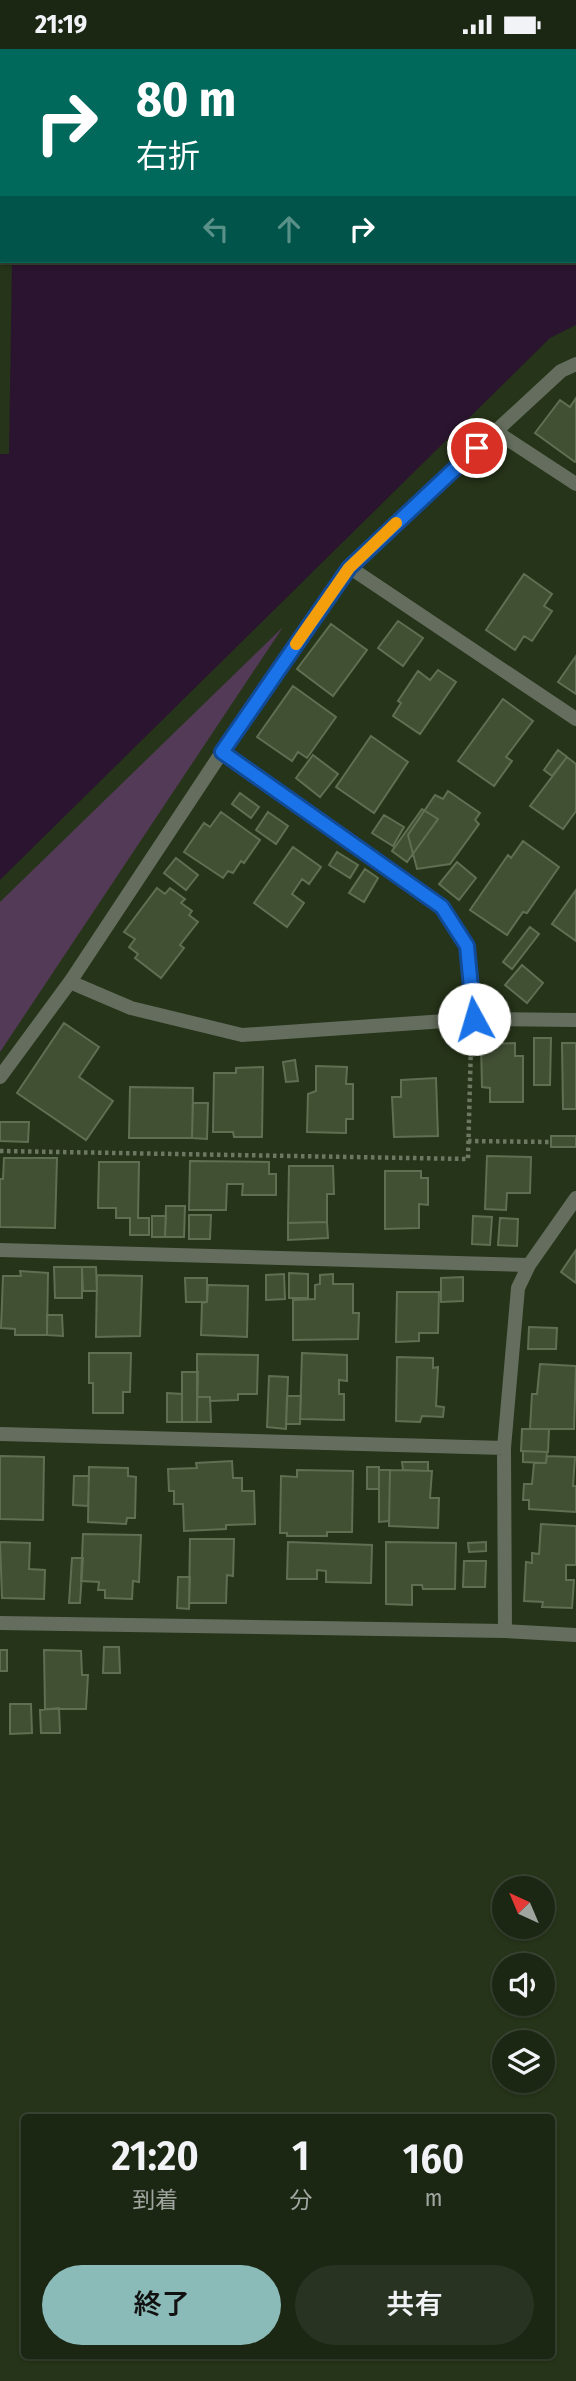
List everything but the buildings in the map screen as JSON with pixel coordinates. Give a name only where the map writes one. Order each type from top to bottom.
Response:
[{"type":"street","points":[[0,1077],[70,982],[222,752],[349,568],[561,371],[576,364]]},
{"type":"street","points":[[495,431],[576,484]]},
{"type":"street","points":[[349,568],[576,719]]},
{"type":"street","points":[[222,752],[442,907],[467,946],[473,1020]]},
{"type":"street","points":[[70,982],[131,1008],[242,1035],[473,1020],[576,1020]]},
{"type":"street","points":[[505,1632],[504,1448],[518,1288],[529,1265],[576,1198]]},
{"type":"street","points":[[0,1250],[529,1265]]},
{"type":"street","points":[[0,1434],[504,1448]]},
{"type":"street","points":[[0,1623],[576,1635]]},
{"type":"path","points":[[0,1151],[468,1159],[473,1020]]},
{"type":"path","points":[[468,1141],[551,1142]]},
{"type":"shaded area","points":[[0,263],[576,263],[576,325],[550,338],[0,880]]},
{"type":"shaded area","points":[[283,627],[0,1052],[0,902]]},
{"type":"pier","points":[[0,263],[12,263],[9,454],[0,454]]},
{"type":"slow traffic","points":[[296,644],[349,568],[396,523]]},
{"type":"route","points":[[474,1019],[467,946],[442,907],[222,752],[349,568],[477,448]]}]
